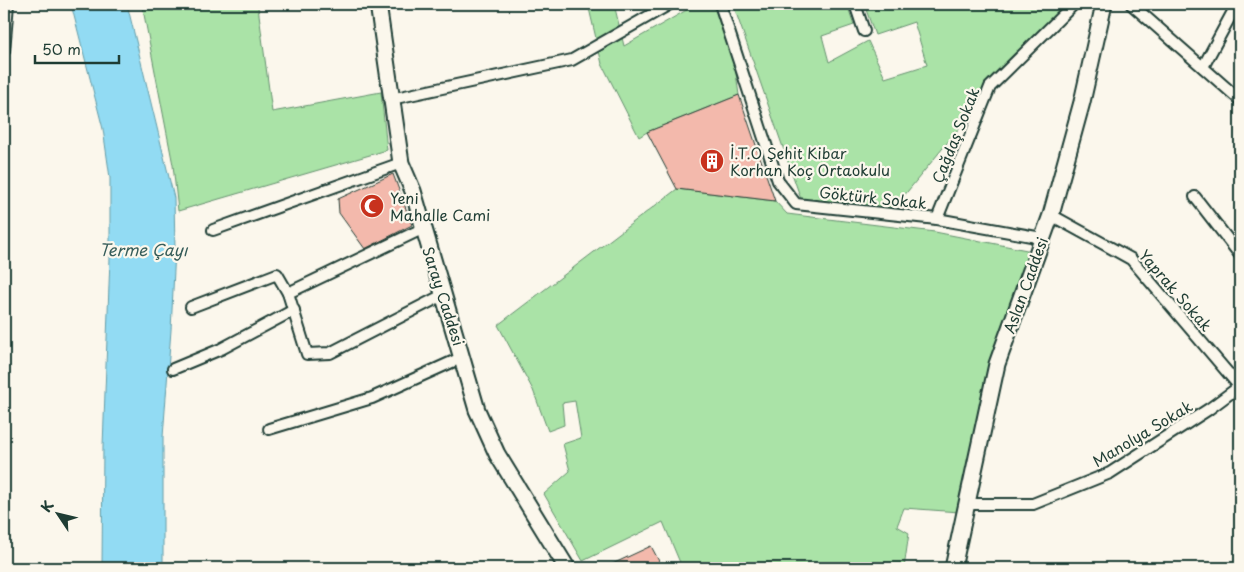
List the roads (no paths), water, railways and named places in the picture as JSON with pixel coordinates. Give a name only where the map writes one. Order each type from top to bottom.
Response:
[{"type":"main road","name":"Saray Caddesi","points":[[378,4],[401,162],[413,191],[422,229],[463,357],[477,410],[497,454],[567,568]]},
{"type":"main road","name":"Aslan Caddesi","points":[[953,568],[965,504],[997,364],[1051,215],[1082,102],[1104,4]]},
{"type":"street","points":[[4,52],[8,4]]},
{"type":"street","points":[[391,99],[572,60],[670,4]]},
{"type":"street","name":"Göktürk Sokak","points":[[720,4],[778,181],[796,204],[937,219],[1042,238]]},
{"type":"street","points":[[855,4],[864,31]]},
{"type":"street","name":"Çağdaş Sokak","points":[[937,219],[990,87],[1074,4]]},
{"type":"street","points":[[1131,4],[1240,100]]},
{"type":"street","points":[[1203,66],[1238,7]]},
{"type":"street","points":[[213,230],[401,162]]},
{"type":"street","points":[[1194,197],[1240,254]]},
{"type":"street","name":"Yaprak Sokak","points":[[1051,215],[1131,259],[1240,386]]},
{"type":"street","points":[[288,293],[422,229]]},
{"type":"street","points":[[191,307],[277,274],[288,293],[307,354],[330,353],[443,295]]},
{"type":"street","points":[[173,369],[220,349],[294,310]]},
{"type":"street","points":[[269,428],[372,398],[463,357]]},
{"type":"street","name":"Manolya Sokak","points":[[965,504],[1032,504],[1110,473],[1209,409],[1240,386]]},
{"type":"water","name":"Terme Çayı","points":[[71,4],[127,4],[174,198],[175,250],[163,437],[163,568],[102,568],[103,446],[110,258],[110,178],[103,129]]},
{"type":"place","name":"İ.T.O Şehit Kibar Korhan Koç Ortaokulu","points":[[712,161]]},
{"type":"place","name":"Yeni Mahalle Cami","points":[[372,206]]}]
